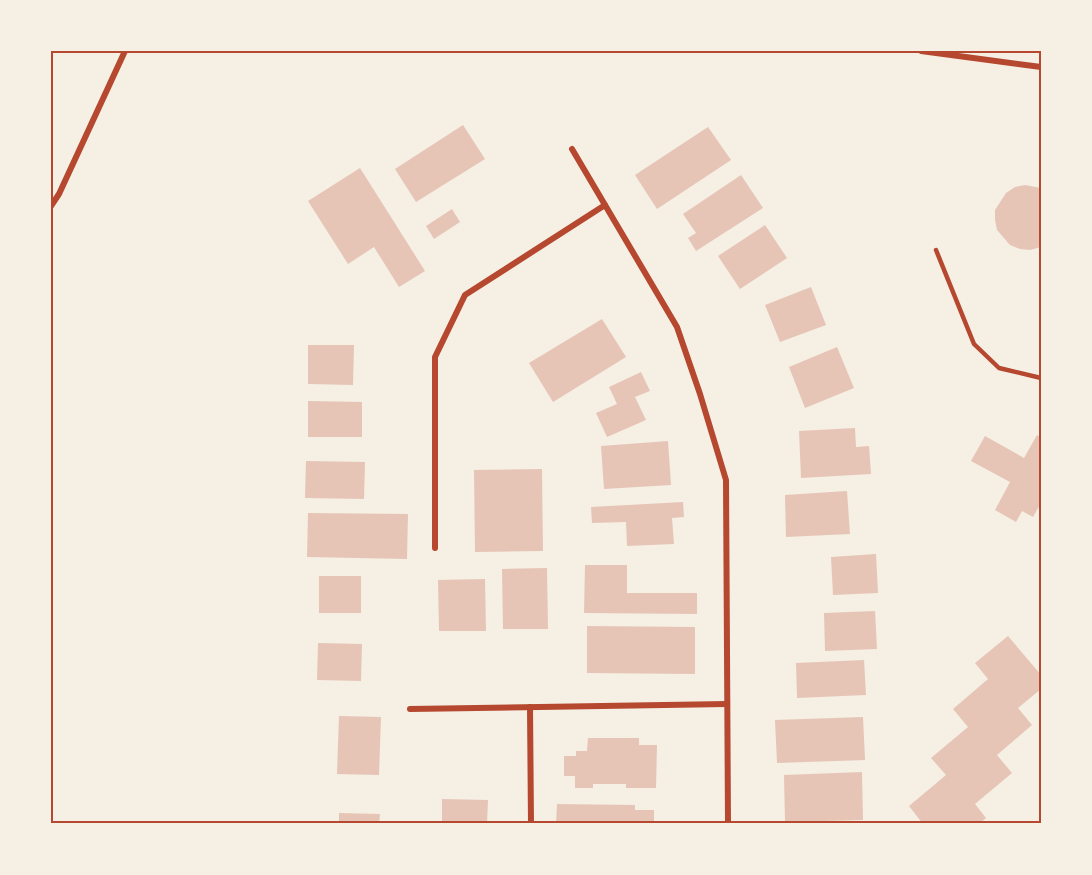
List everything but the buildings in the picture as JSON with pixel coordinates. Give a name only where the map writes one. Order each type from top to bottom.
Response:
[{"type":"street","points":[[51,206],[59,194],[125,51]]},
{"type":"street","points":[[921,51],[1041,67]]},
{"type":"street","points":[[572,149],[677,327],[726,480],[728,824]]},
{"type":"street","points":[[435,548],[435,357],[465,295],[604,205]]},
{"type":"street","points":[[410,709],[727,704]]},
{"type":"street","points":[[531,707],[531,824]]},
{"type":"lane","points":[[936,250],[974,344],[999,368],[1041,378]]}]
